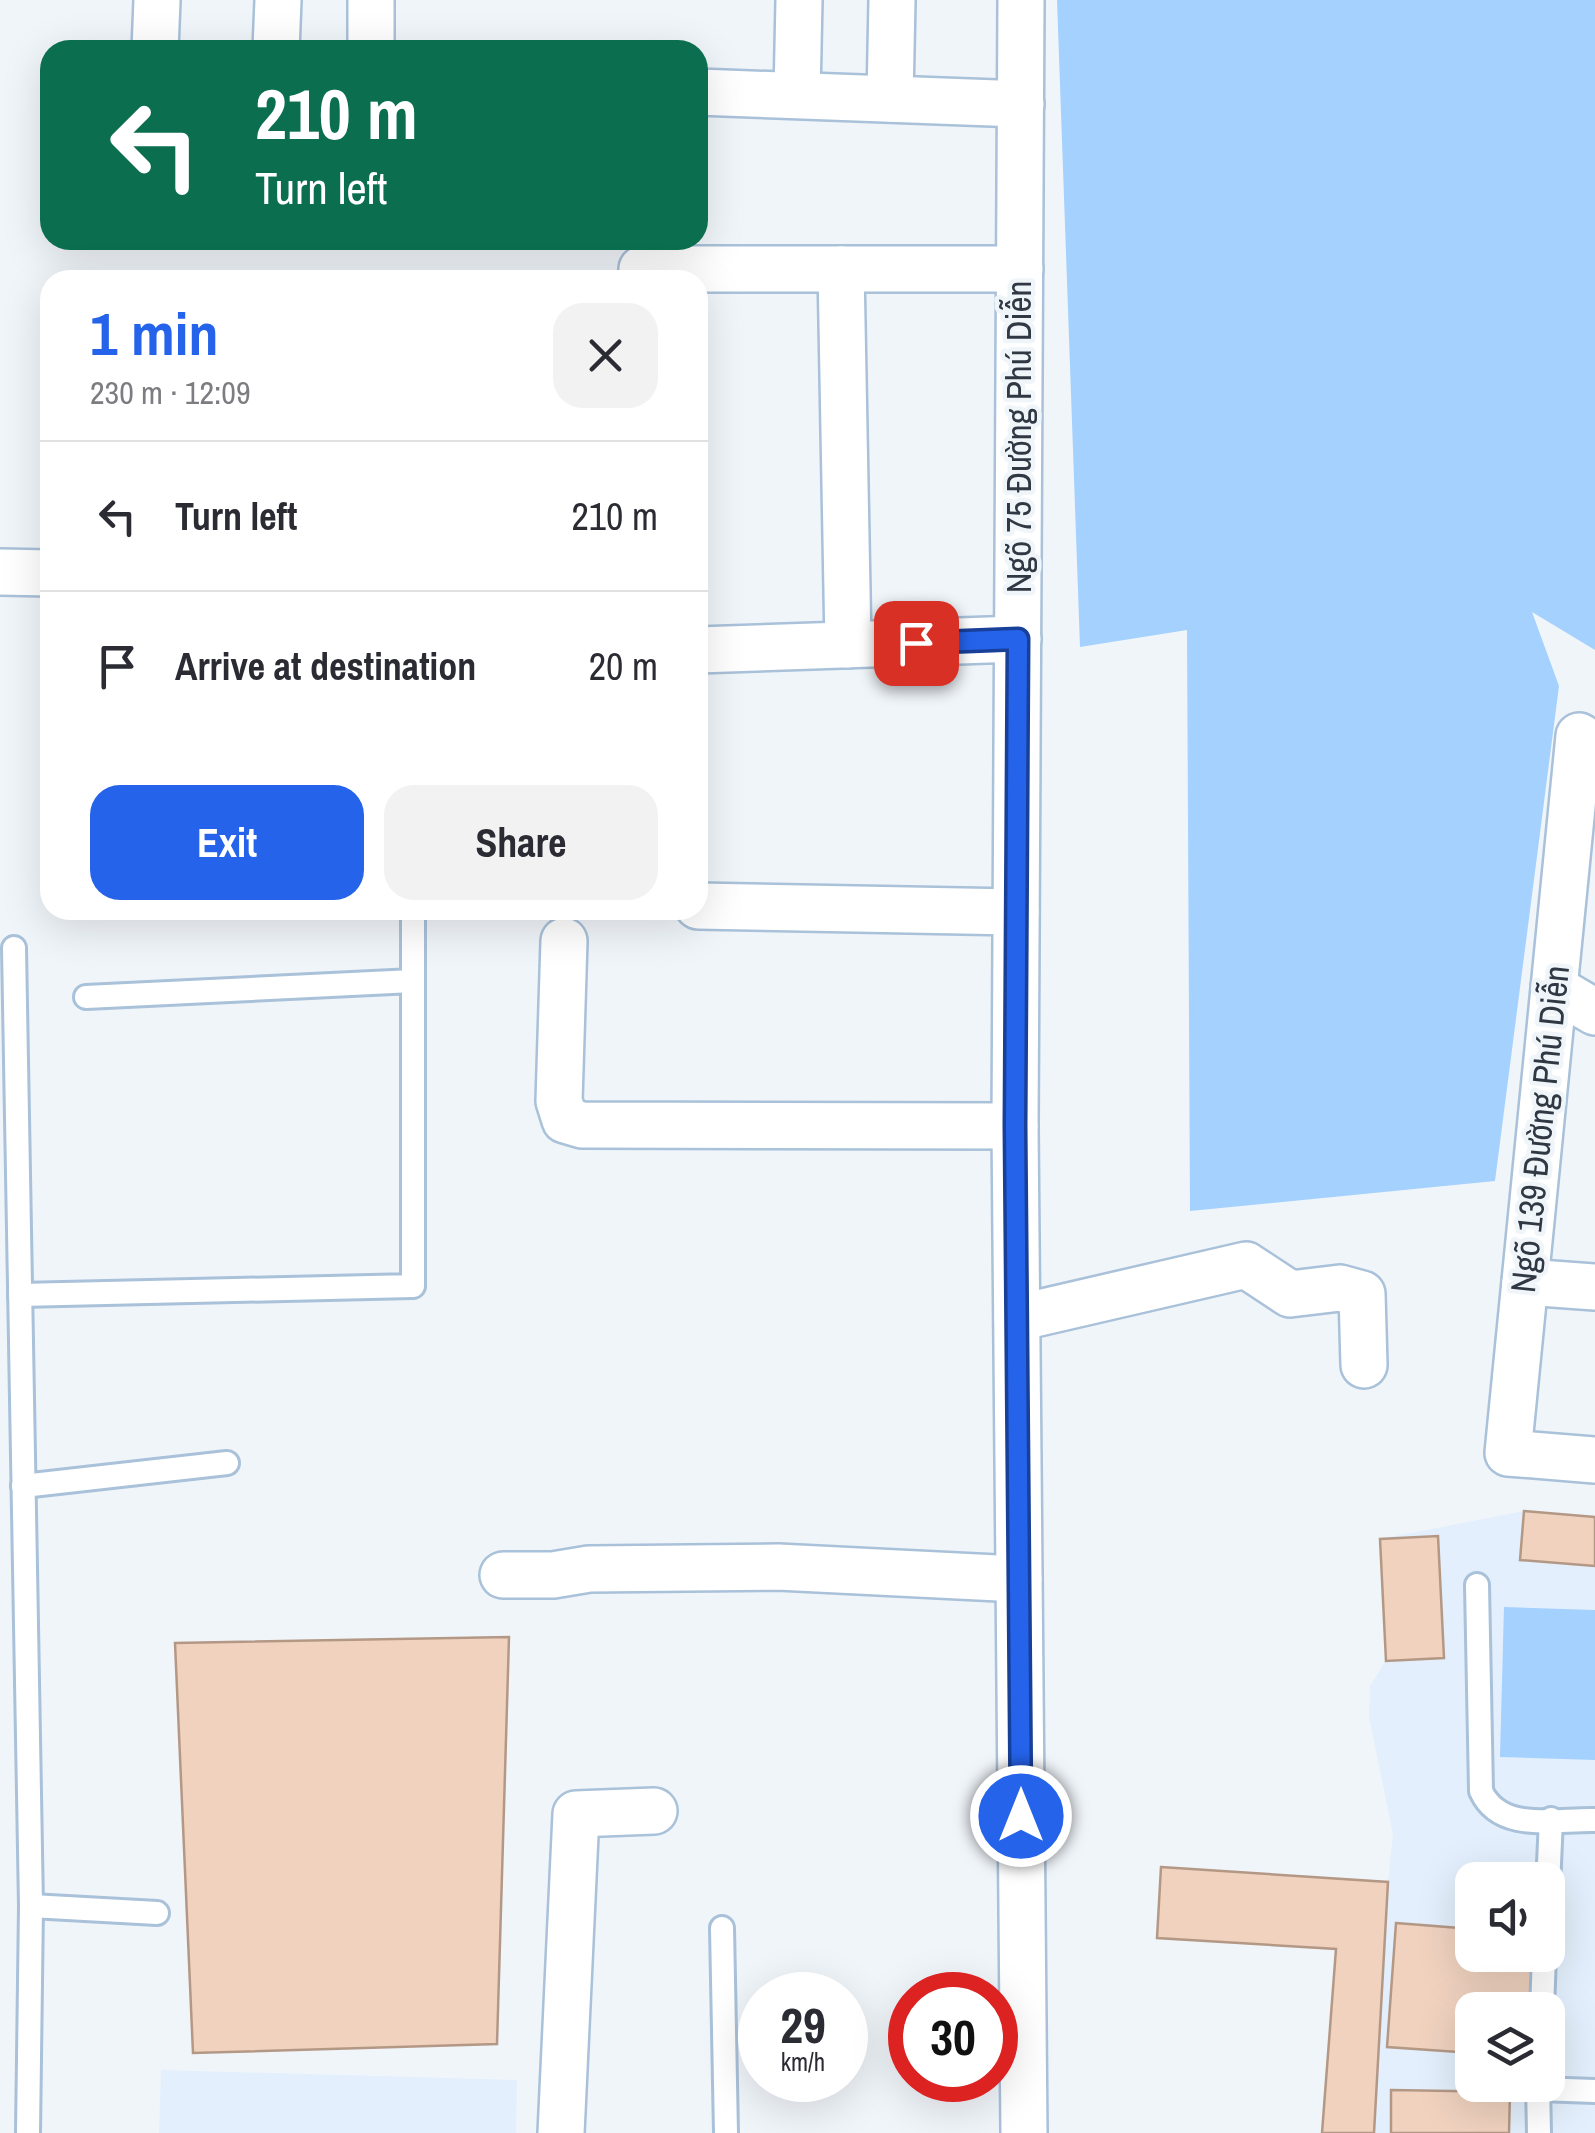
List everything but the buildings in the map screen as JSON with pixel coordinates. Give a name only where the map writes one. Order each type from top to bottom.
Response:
[{"type":"street","points":[[155,40],[157,0]]},
{"type":"street","points":[[276,40],[278,0]]},
{"type":"street","points":[[371,0],[371,40]]},
{"type":"street","points":[[796,96],[799,0]]},
{"type":"street","points":[[890,99],[892,0]]},
{"type":"street","name":"Ngõ 75 Đường Phú Diễn","points":[[1022,0],[1015,1126],[1024,2133]]},
{"type":"street","points":[[708,92],[1021,104]]},
{"type":"street","points":[[841,268],[848,645]]},
{"type":"street","points":[[642,270],[1020,268]]},
{"type":"street","points":[[0,572],[40,573]]},
{"type":"street","points":[[708,650],[1018,639]]},
{"type":"street","name":"Ngõ 139 Đường Phú Diễn","points":[[1595,746],[1579,736],[1508,1453],[1595,1460]]},
{"type":"street","points":[[708,906],[1016,912]]},
{"type":"street","points":[[564,941],[559,1101],[565,1120],[582,1124],[1015,1126]]},
{"type":"street","points":[[1554,988],[1595,1012]]},
{"type":"street","points":[[1017,1318],[1246,1265],[1290,1294],[1340,1288],[1362,1294],[1364,1364]]},
{"type":"street","points":[[1525,1282],[1595,1287]]},
{"type":"street","points":[[503,1576],[554,1575],[589,1569],[778,1566],[1019,1579]]},
{"type":"street","points":[[562,2133],[576,1814],[654,1811]]},
{"type":"lane","points":[[20,1296],[413,1286],[413,920]]},
{"type":"lane","points":[[14,948],[31,1906],[28,2133]]},
{"type":"lane","points":[[86,997],[413,981]]},
{"type":"lane","points":[[23,1486],[227,1463]]},
{"type":"lane","points":[[1477,1585],[1481,1790],[1490,1809],[1511,1820],[1595,1820]]},
{"type":"lane","points":[[1549,1862],[1551,1820]]},
{"type":"lane","points":[[31,1906],[157,1914]]},
{"type":"lane","points":[[722,1928],[726,2133]]},
{"type":"lane","points":[[1565,2089],[1595,2091]]},
{"type":"lane","points":[[1538,2102],[1539,2133]]},
{"type":"shaded area","points":[[1057,0],[1595,0],[1595,650],[1532,612],[1559,686],[1495,1181],[1190,1211],[1187,630],[1080,647]]},
{"type":"shaded area","points":[[1524,1511],[1595,1517],[1595,2133],[1322,2133],[1336,1949],[1157,1938],[1161,1867],[1388,1881],[1393,1834],[1369,1717],[1370,1686],[1386,1660],[1380,1539]]},
{"type":"shaded area","points":[[1504,1607],[1595,1610],[1595,1760],[1500,1757]]},
{"type":"shaded area","points":[[161,2070],[517,2080],[516,2133],[159,2133]]},
{"type":"route","points":[[916,643],[1018,639],[1015,1126],[1021,1816]]}]
